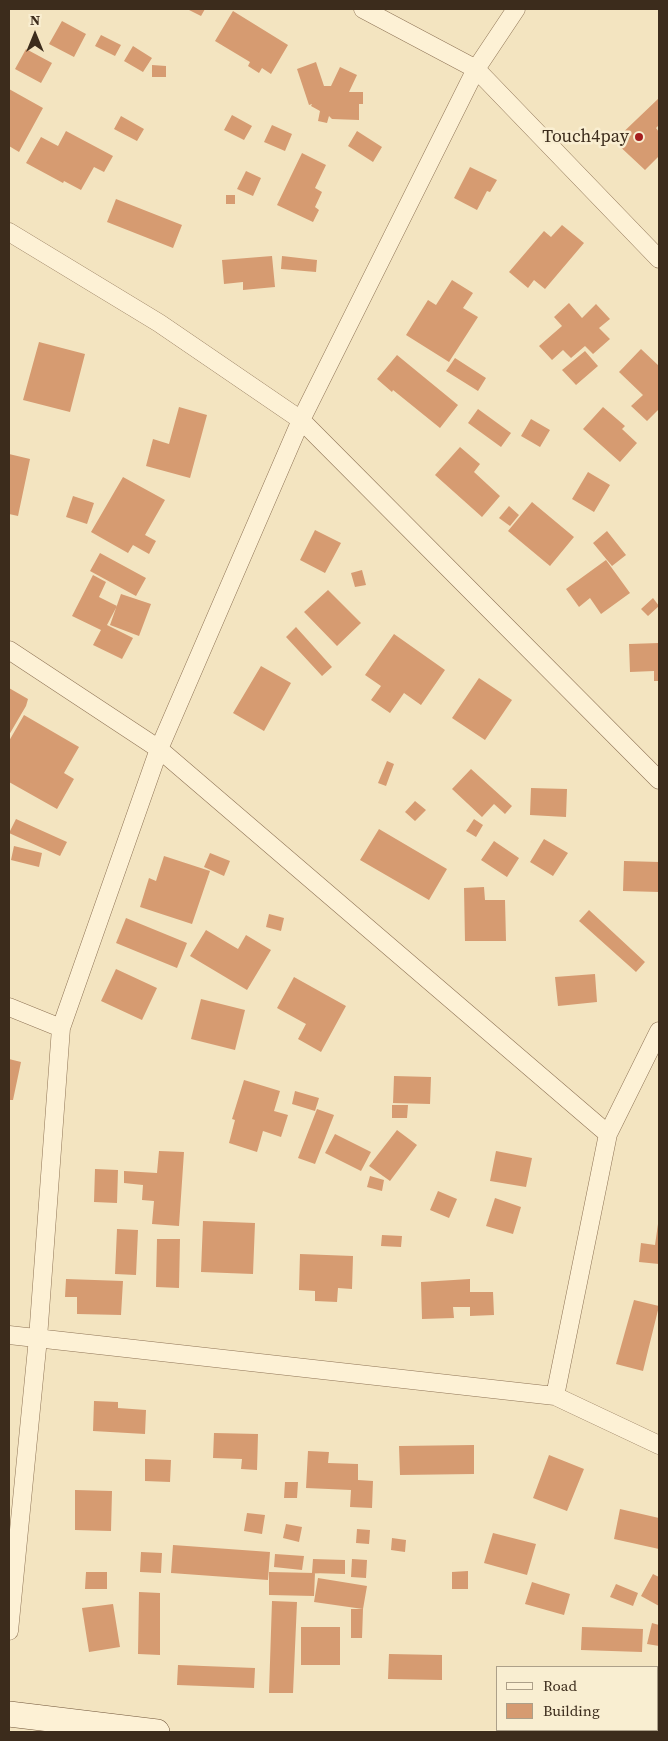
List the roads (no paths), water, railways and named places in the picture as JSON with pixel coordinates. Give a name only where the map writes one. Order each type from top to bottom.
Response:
[{"type":"main road","points":[[9,1714],[157,1732]]},
{"type":"street","points":[[363,9],[476,69],[659,259]]},
{"type":"street","points":[[9,1631],[38,1338],[61,1028],[159,749],[301,420],[476,69],[516,9]]},
{"type":"street","points":[[9,232],[159,324],[301,420],[659,780]]},
{"type":"street","points":[[9,650],[159,749],[608,1134]]},
{"type":"street","points":[[9,1007],[61,1028]]},
{"type":"street","points":[[555,1396],[608,1134],[659,1031]]},
{"type":"street","points":[[9,1335],[555,1396],[659,1445]]},
{"type":"place","name":"Touch4pay","points":[[639,137]]}]
